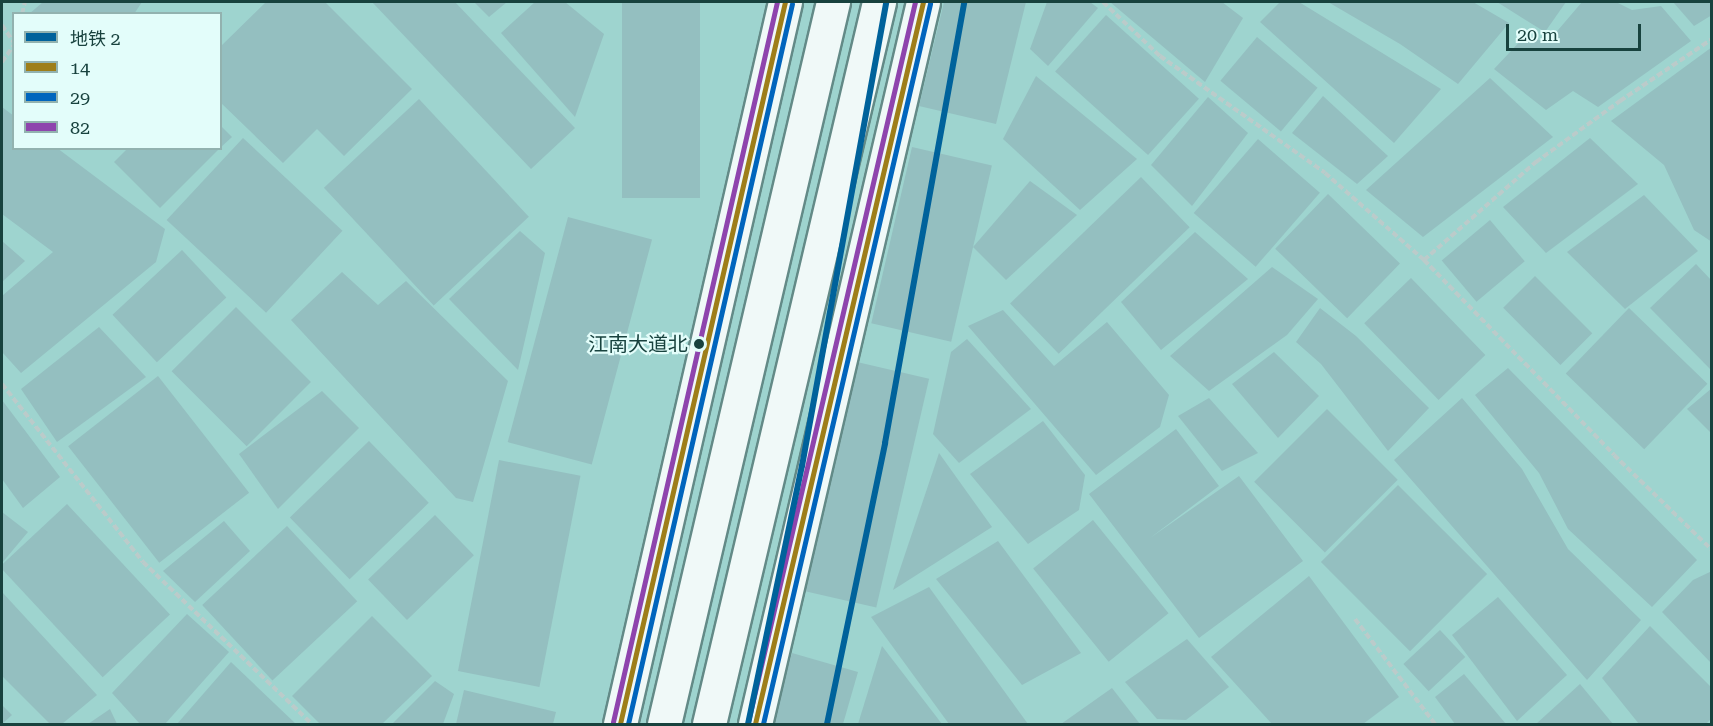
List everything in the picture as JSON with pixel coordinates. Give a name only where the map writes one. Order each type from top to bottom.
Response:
[{"type":"main road","points":[[620,724],[785,2]]},
{"type":"main road","points":[[664,724],[833,2]]},
{"type":"main road","points":[[709,724],[879,2]]},
{"type":"main road","points":[[754,724],[923,2]]},
{"type":"path","points":[[1104,2],[1160,56],[1325,173],[1424,260],[1614,455],[1712,550]]},
{"type":"path","points":[[2,26],[12,41]]},
{"type":"path","points":[[1424,260],[1536,162],[1620,101],[1712,39]]},
{"type":"path","points":[[2,62],[12,47]]},
{"type":"path","points":[[2,384],[142,562],[312,724]]},
{"type":"path","points":[[1355,619],[1435,724]]},
{"type":"building","points":[[43,2],[142,2],[135,12],[31,12]]},
{"type":"building","points":[[266,2],[325,2],[412,89],[344,156],[317,129],[283,163],[222,104],[222,45]]},
{"type":"building","points":[[372,2],[455,2],[575,128],[531,169]]},
{"type":"building","points":[[474,2],[507,2],[489,17]]},
{"type":"building","points":[[535,2],[565,2],[604,34],[575,117],[501,33]]},
{"type":"building","points":[[622,2],[700,2],[700,198],[622,198]]},
{"type":"building","points":[[944,2],[1026,2],[996,124],[919,106]]},
{"type":"building","points":[[1047,2],[1090,2],[1098,8],[1048,66],[1030,49]]},
{"type":"building","points":[[1110,2],[1222,2],[1243,18],[1205,82]]},
{"type":"building","points":[[1280,2],[1299,2],[1441,89],[1394,143],[1260,22]]},
{"type":"building","points":[[1328,2],[1473,2],[1509,23],[1458,84],[1400,44]]},
{"type":"building","points":[[1497,2],[1566,2],[1545,32]]},
{"type":"building","points":[[1582,2],[1616,2],[1632,10],[1661,6],[1691,41],[1598,107],[1573,91],[1546,110],[1494,69],[1526,35],[1547,43]]},
{"type":"building","points":[[1673,2],[1712,2],[1712,15],[1694,26]]},
{"type":"building","points":[[1106,15],[1199,99],[1148,155],[1055,71]]},
{"type":"building","points":[[1257,37],[1318,88],[1281,131],[1220,81]]},
{"type":"building","points":[[1712,47],[1712,242],[1694,230],[1664,165],[1611,121]]},
{"type":"building","points":[[1036,76],[1137,159],[1080,210],[1003,139]]},
{"type":"building","points":[[1490,78],[1553,137],[1423,237],[1366,190]]},
{"type":"building","points":[[1323,96],[1388,156],[1357,184],[1292,133]]},
{"type":"building","points":[[1208,97],[1248,133],[1192,206],[1151,165]]},
{"type":"building","points":[[419,99],[529,217],[434,305],[324,188]]},
{"type":"building","points":[[2,107],[12,114],[12,150],[60,150],[165,229],[156,262],[21,373],[2,352],[2,296],[53,252],[2,214]]},
{"type":"building","points":[[222,127],[232,137],[222,146]]},
{"type":"building","points":[[243,138],[342,231],[266,313],[167,220]]},
{"type":"building","points":[[1590,138],[1638,184],[1546,253],[1503,207]]},
{"type":"building","points":[[1258,139],[1320,193],[1256,267],[1194,213]]},
{"type":"building","points":[[912,147],[992,165],[951,342],[871,323]]},
{"type":"building","points":[[126,150],[218,150],[160,208],[114,162]]},
{"type":"building","points":[[1141,177],[1190,227],[1059,354],[1010,303]]},
{"type":"building","points":[[1030,181],[1077,215],[1006,280],[973,247]]},
{"type":"building","points":[[1328,194],[1400,263],[1347,318],[1275,249]]},
{"type":"building","points":[[1644,195],[1698,251],[1625,309],[1567,252]]},
{"type":"building","points":[[568,217],[652,240],[592,465],[508,442]]},
{"type":"building","points":[[1490,220],[1525,261],[1476,302],[1442,260]]},
{"type":"building","points":[[520,231],[545,253],[518,370],[449,299]]},
{"type":"building","points":[[1195,232],[1248,279],[1161,350],[1121,302]]},
{"type":"building","points":[[2,241],[25,261],[2,282]]},
{"type":"building","points":[[182,250],[226,298],[157,362],[113,315]]},
{"type":"building","points":[[1696,264],[1712,281],[1712,371],[1650,308]]},
{"type":"building","points":[[1272,267],[1318,299],[1287,335],[1209,391],[1170,356]]},
{"type":"building","points":[[342,272],[378,305],[406,281],[508,381],[473,502],[456,498],[291,320]]},
{"type":"building","points":[[1535,276],[1592,333],[1560,365],[1503,308]]},
{"type":"building","points":[[1411,278],[1485,355],[1439,400],[1364,323]]},
{"type":"building","points":[[236,307],[311,382],[247,446],[172,371]]},
{"type":"building","points":[[1320,308],[1356,336],[1429,408],[1388,451],[1321,364],[1296,342]]},
{"type":"building","points":[[1629,308],[1707,384],[1644,449],[1566,373]]},
{"type":"building","points":[[1003,310],[1054,366],[1107,322],[1169,395],[1160,427],[1096,475],[968,326]]},
{"type":"building","points":[[99,327],[146,377],[57,442],[21,389]]},
{"type":"building","points":[[967,339],[1031,409],[959,463],[933,434],[951,352]]},
{"type":"building","points":[[1274,352],[1319,396],[1278,438],[1232,384]]},
{"type":"building","points":[[857,362],[929,379],[876,608],[804,591]]},
{"type":"building","points":[[1508,368],[1697,560],[1652,607],[1568,529],[1539,473],[1475,395]]},
{"type":"building","points":[[158,376],[249,493],[159,563],[68,446]]},
{"type":"building","points":[[1712,388],[1712,434],[1687,409]]},
{"type":"building","points":[[322,391],[359,428],[278,509],[239,454]]},
{"type":"building","points":[[1209,398],[1258,453],[1222,471],[1178,416]]},
{"type":"building","points":[[1462,398],[1522,469],[1568,549],[1641,620],[1587,680],[1394,460]]},
{"type":"building","points":[[2,400],[60,477],[23,508],[2,479]]},
{"type":"building","points":[[1327,409],[1398,480],[1325,553],[1254,482]]},
{"type":"building","points":[[1043,421],[1085,475],[1079,510],[1028,544],[970,474]]},
{"type":"building","points":[[1176,429],[1219,486],[1150,538],[1239,476],[1303,561],[1199,638],[1089,494]]},
{"type":"building","points":[[369,441],[429,503],[350,579],[290,517]]},
{"type":"building","points":[[939,453],[992,527],[893,590]]},
{"type":"building","points":[[499,460],[580,476],[539,687],[458,671]]},
{"type":"building","points":[[1398,485],[1487,574],[1410,651],[1321,562]]},
{"type":"building","points":[[67,504],[170,614],[103,677],[2,569],[2,565]]},
{"type":"building","points":[[2,512],[28,532],[2,563]]},
{"type":"building","points":[[435,515],[474,555],[407,620],[368,580]]},
{"type":"building","points":[[1093,520],[1169,613],[1109,662],[1033,568]]},
{"type":"building","points":[[224,521],[250,551],[195,602],[163,571]]},
{"type":"building","points":[[287,526],[357,601],[272,680],[202,605]]},
{"type":"building","points":[[998,541],[1081,653],[1022,685],[936,579]]},
{"type":"building","points":[[1712,571],[1712,664],[1662,612],[1693,580]]},
{"type":"building","points":[[1309,576],[1399,697],[1363,724],[1272,724],[1211,657]]},
{"type":"building","points":[[929,587],[1028,724],[949,724],[871,617]]},
{"type":"building","points":[[2,592],[97,695],[62,724],[50,724],[2,676]]},
{"type":"building","points":[[1498,597],[1567,675],[1517,721],[1452,635]]},
{"type":"building","points":[[187,614],[229,652],[165,724],[140,724],[112,693]]},
{"type":"building","points":[[372,616],[432,676],[382,724],[320,724],[292,696]]},
{"type":"building","points":[[1650,626],[1712,688],[1712,718],[1706,724],[1639,724],[1602,678]]},
{"type":"building","points":[[1440,630],[1465,657],[1429,691],[1403,664]]},
{"type":"building","points":[[1187,639],[1229,687],[1186,720],[1157,719],[1125,682]]},
{"type":"building","points":[[882,646],[942,724],[858,724]]},
{"type":"building","points":[[792,653],[858,672],[843,724],[772,724]]},
{"type":"building","points":[[231,662],[296,724],[177,724]]},
{"type":"building","points":[[1464,674],[1506,724],[1455,724],[1435,697]]},
{"type":"building","points":[[435,681],[454,694],[443,724],[392,724]]},
{"type":"building","points":[[1580,684],[1613,724],[1536,724]]},
{"type":"building","points":[[1112,688],[1140,724],[1061,724]]},
{"type":"building","points":[[464,690],[556,712],[553,724],[456,724]]},
{"type":"building","points":[[2,705],[12,715],[2,724]]},
{"type":"building","points":[[110,709],[117,724],[88,724]]},
{"type":"metro line","name":"2","points":[[748,724],[802,466],[886,2]]},
{"type":"metro line","name":"2","points":[[827,724],[885,443],[964,2]]},
{"type":"transit line","name":"82","points":[[613,722],[777,2]]},
{"type":"transit line","name":"14","points":[[620,724],[785,2]]},
{"type":"transit line","name":"82","points":[[748,722],[915,2]]},
{"type":"transit line","name":"14","points":[[755,724],[923,2]]},
{"type":"transit line","name":"29","points":[[628,724],[792,4]]},
{"type":"transit line","name":"29","points":[[763,724],[930,4]]},
{"type":"place","name":"江南大道北","points":[[699,344]]}]
